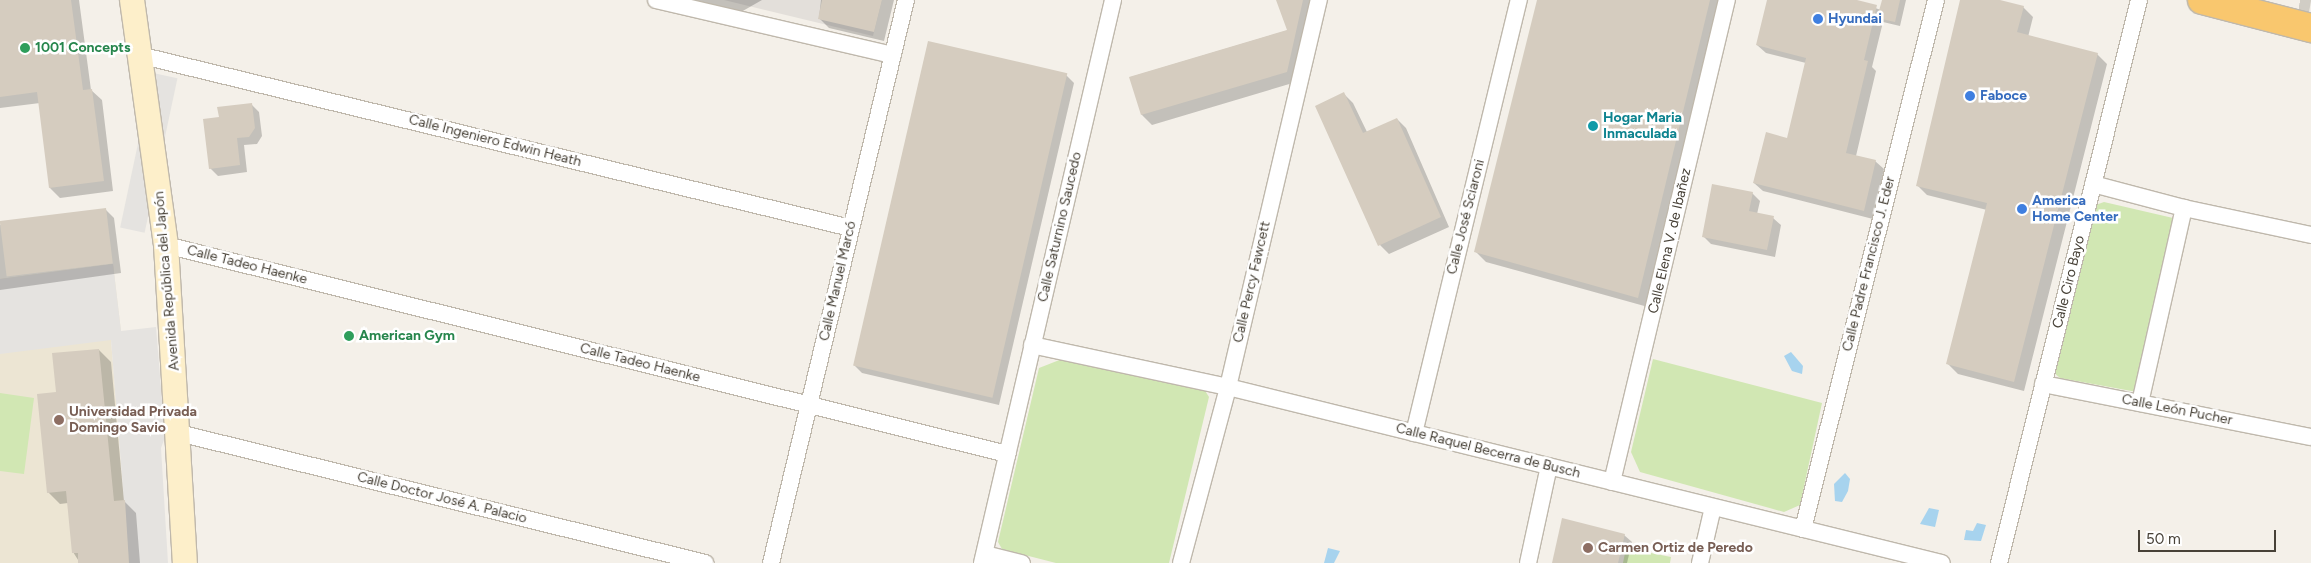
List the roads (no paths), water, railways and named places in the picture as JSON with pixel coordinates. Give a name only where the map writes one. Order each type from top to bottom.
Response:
[{"type":"highway","points":[[2202,0],[2311,28]]},
{"type":"street","name":"Avenida República del Japón","points":[[132,0],[166,244],[179,433],[185,563]]},
{"type":"street","points":[[656,0],[893,55]]},
{"type":"street","name":"Calle Manuel Marcó","points":[[771,563],[906,0]]},
{"type":"street","name":"Calle Saturnino Saucedo","points":[[1007,454],[1114,0]]},
{"type":"street","name":"Calle Percy Fawcett","points":[[1181,563],[1228,387],[1319,0]]},
{"type":"street","name":"Calle José Sciaroni","points":[[1414,433],[1519,0]]},
{"type":"street","name":"Calle Elena V. de Ibañez","points":[[1612,482],[1727,0]]},
{"type":"street","name":"Calle Padre Francisco J. Eder","points":[[1803,529],[1936,0]]},
{"type":"street","name":"Calle Ciro Bayo","points":[[1998,563],[2139,0]]},
{"type":"street","name":"Calle Ingeniero Edwin Heath","points":[[140,54],[851,228]]},
{"type":"street","points":[[2093,184],[2184,208],[2311,235]]},
{"type":"street","points":[[2140,403],[2184,208]]},
{"type":"street","name":"Calle Tadeo Haenke","points":[[166,244],[1007,454]]},
{"type":"street","name":"Calle Raquel Becerra de Busch","points":[[1032,345],[1228,387],[1942,563]]},
{"type":"street","name":"Calle León Pucher","points":[[2043,384],[2311,437]]},
{"type":"street","name":"Calle Doctor José A. Palacio","points":[[179,433],[705,563]]},
{"type":"street","points":[[1007,454],[984,558],[1022,563]]},
{"type":"street","points":[[1528,563],[1549,466]]},
{"type":"street","points":[[1700,563],[1713,507]]},
{"type":"water","points":[[1791,352],[1803,366],[1802,374],[1792,371],[1784,356]]},
{"type":"water","points":[[1845,473],[1850,479],[1848,491],[1842,502],[1835,501],[1834,484]]},
{"type":"water","points":[[1929,508],[1939,510],[1935,527],[1920,524]]},
{"type":"water","points":[[1977,523],[1986,525],[1981,541],[1964,540],[1966,530],[1973,531]]},
{"type":"water","points":[[1328,548],[1340,551],[1334,563],[1324,563]]},
{"type":"tunnel","points":[[2300,0],[2311,2]]},
{"type":"place","name":"Hyundai","points":[[1818,19]]},
{"type":"place","name":"1001 Concepts","points":[[25,48]]},
{"type":"place","name":"Faboce","points":[[1970,96]]},
{"type":"place","name":"Hogar Maria Inmaculada","points":[[1593,126]]},
{"type":"place","name":"America Home Center","points":[[2022,209]]},
{"type":"place","name":"American Gym","points":[[349,336]]},
{"type":"place","name":"Universidad Privada Domingo Savio","points":[[59,420]]},
{"type":"place","name":"Carmen Ortiz de Peredo","points":[[1588,548]]}]
